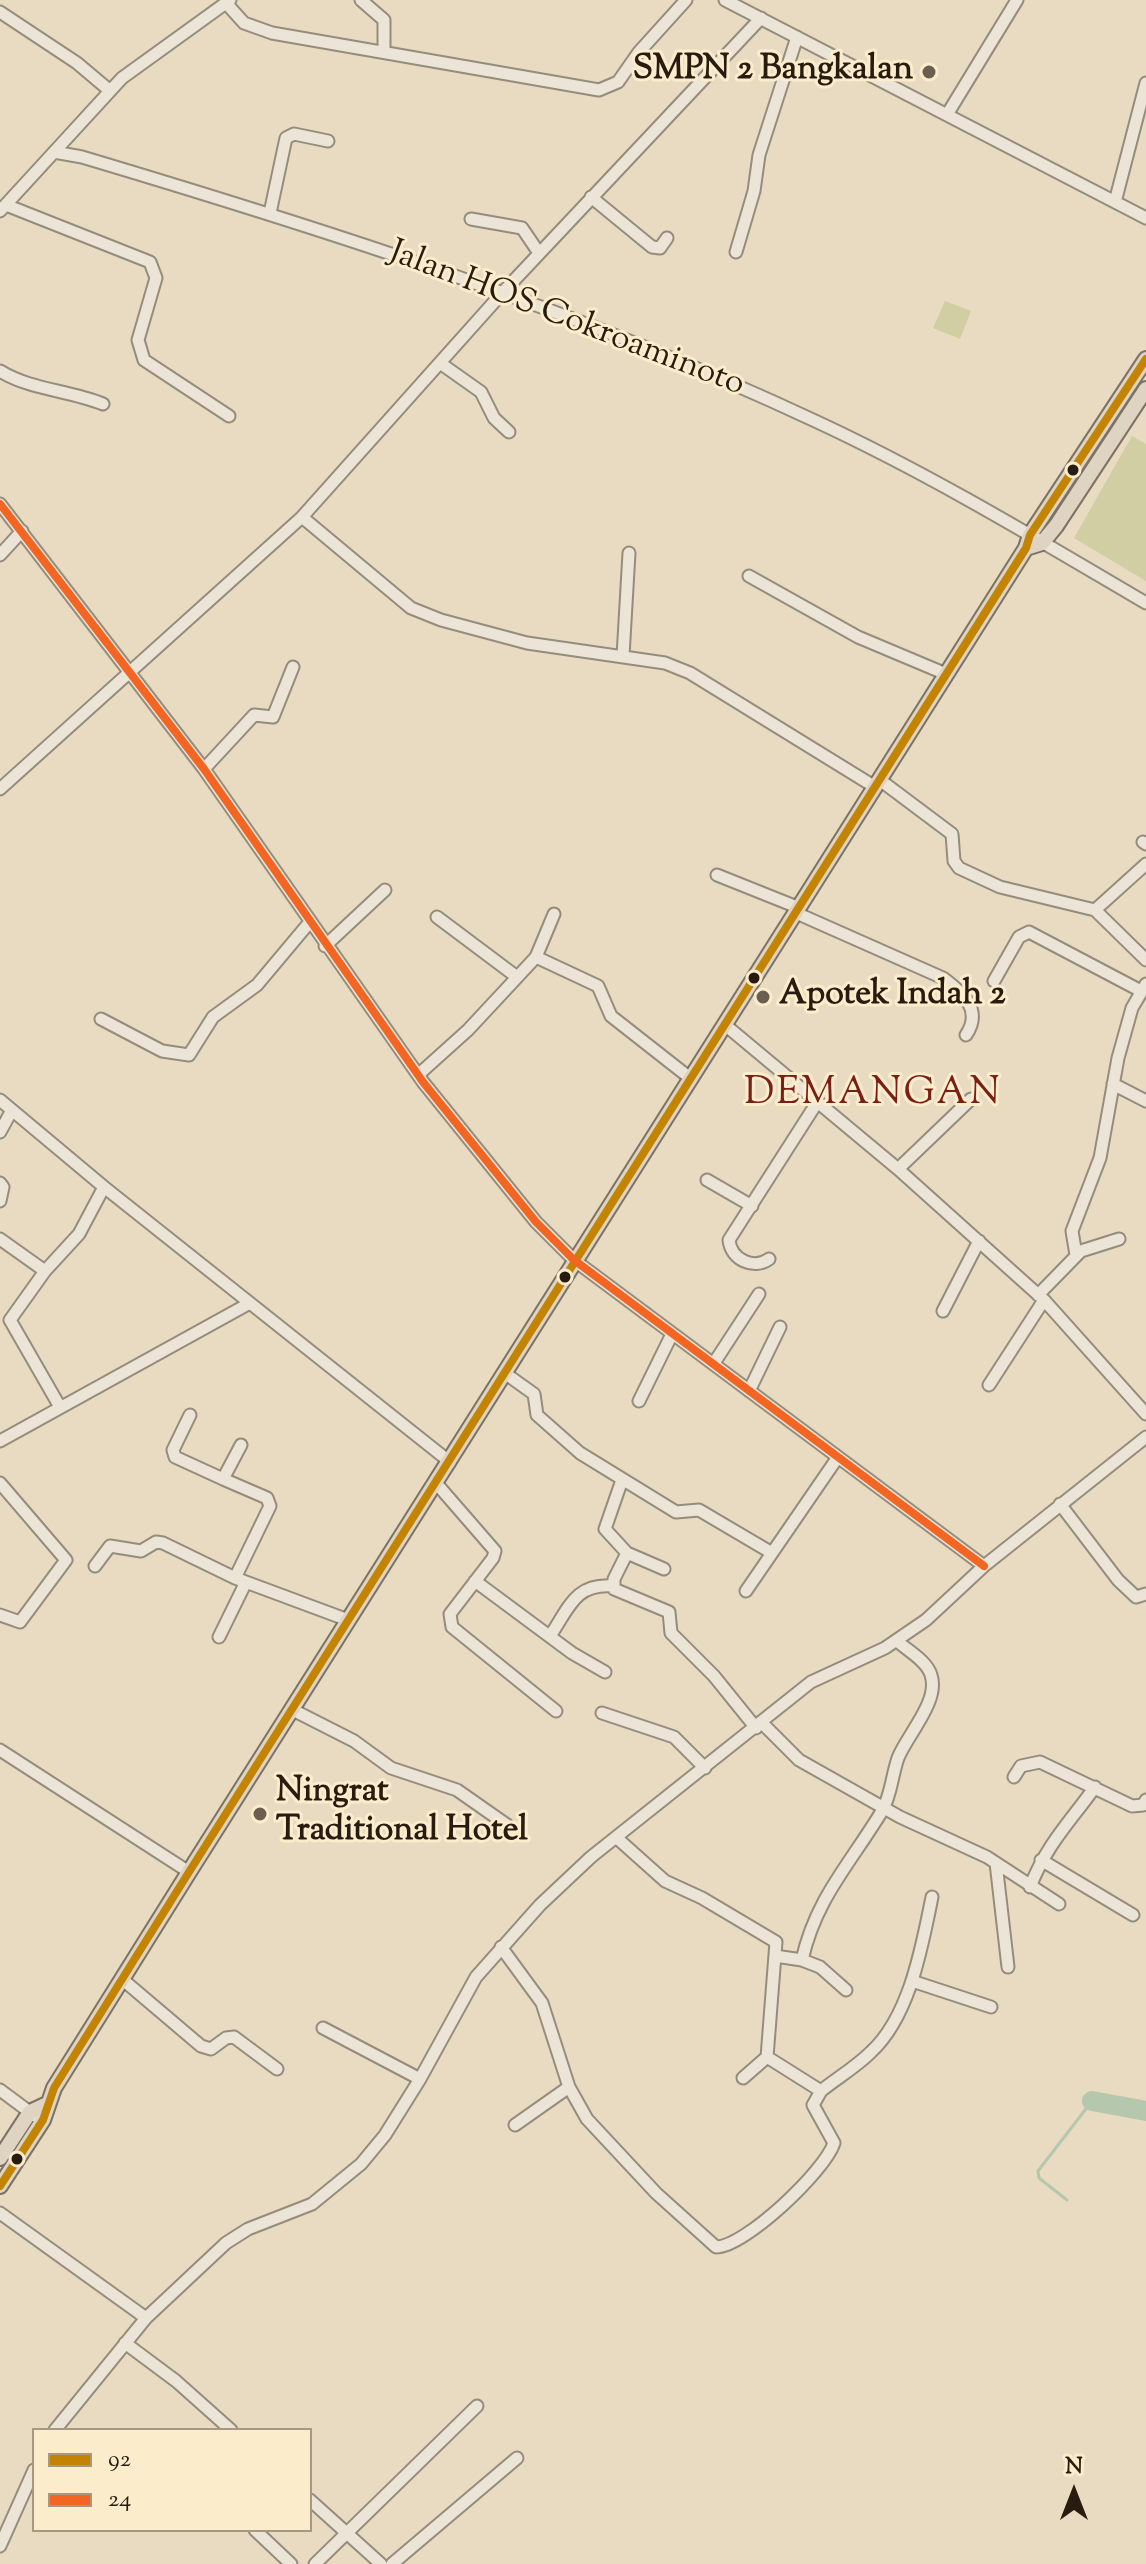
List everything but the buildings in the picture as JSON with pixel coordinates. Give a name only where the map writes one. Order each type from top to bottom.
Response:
[{"type":"main road","points":[[0,2186],[39,2112],[291,1709],[506,1374],[574,1260],[796,909],[1033,542],[1146,359]]},
{"type":"main road","points":[[1033,542],[1146,389]]},
{"type":"main road","points":[[1119,401],[1132,409]]},
{"type":"main road","points":[[0,2158],[39,2112]]},
{"type":"street","points":[[361,0],[384,20],[384,52]]},
{"type":"street","points":[[229,416],[144,360],[138,340],[156,278],[150,262],[3,208],[109,90],[138,64],[228,2],[244,23],[272,33],[569,87],[609,89],[686,0]]},
{"type":"street","points":[[725,0],[1146,218]]},
{"type":"street","points":[[948,113],[1017,0]]},
{"type":"street","points":[[0,12],[77,63],[109,90]]},
{"type":"street","points":[[0,789],[302,517],[504,291],[761,18]]},
{"type":"street","points":[[736,252],[754,191],[759,155],[797,37]]},
{"type":"street","points":[[1115,202],[1146,83]]},
{"type":"street","points":[[270,213],[286,138],[294,134],[328,141]]},
{"type":"street","points":[[70,135],[82,157]]},
{"type":"street","name":"Jalan HOS Cokroaminoto","points":[[54,152],[82,157],[270,213],[504,291],[814,420],[1146,603]]},
{"type":"street","points":[[591,197],[652,247],[660,248],[667,238]]},
{"type":"street","points":[[471,219],[522,228],[539,253]]},
{"type":"street","points":[[440,363],[481,392],[494,418],[509,432]]},
{"type":"street","points":[[0,371],[36,387],[60,389],[103,404]]},
{"type":"street","points":[[0,504],[204,769],[418,1075],[536,1222],[574,1260],[984,1566]]},
{"type":"street","points":[[302,517],[411,608],[488,635],[665,663],[690,673],[878,784],[952,834],[954,861],[959,868],[1000,887],[1095,910],[1146,960]]},
{"type":"street","points":[[0,555],[22,531]]},
{"type":"street","points":[[623,656],[629,553]]},
{"type":"street","points":[[749,576],[858,637],[946,674]]},
{"type":"street","points":[[204,769],[254,715],[273,717],[293,667]]},
{"type":"street","points":[[1095,910],[1146,864]]},
{"type":"street","points":[[717,875],[943,978],[963,993],[972,1006],[972,1026],[966,1035]]},
{"type":"street","points":[[325,946],[385,890]]},
{"type":"street","points":[[418,1075],[468,1030],[536,957],[554,914]]},
{"type":"street","points":[[437,917],[517,977]]},
{"type":"street","points":[[101,1019],[162,1051],[189,1055],[213,1017],[257,985],[309,923]]},
{"type":"street","points":[[994,981],[1019,937],[1029,932],[1143,987],[1132,1008],[1113,1084],[1100,1158],[1072,1231],[1076,1255]]},
{"type":"street","points":[[536,957],[598,986],[611,1016],[690,1078]]},
{"type":"street","points":[[724,1024],[898,1169],[1041,1298],[1146,1414]]},
{"type":"street","points":[[1113,1084],[1146,1101]]},
{"type":"street","points":[[898,1169],[971,1099]]},
{"type":"street","points":[[0,1100],[104,1187],[450,1462]]},
{"type":"street","points":[[769,1259],[755,1267],[729,1245],[731,1235],[818,1101]]},
{"type":"street","points":[[0,1132],[12,1110]]},
{"type":"street","points":[[707,1180],[752,1206]]},
{"type":"street","points":[[0,1183],[3,1194],[0,1201]]},
{"type":"street","points":[[10,1320],[45,1271],[79,1234],[104,1187]]},
{"type":"street","points":[[0,1239],[45,1271]]},
{"type":"street","points":[[989,1385],[1041,1298],[1076,1255],[1096,1244],[1119,1239]]},
{"type":"street","points":[[943,1311],[979,1241]]},
{"type":"street","points":[[714,1363],[759,1294]]},
{"type":"street","points":[[0,1441],[250,1303]]},
{"type":"street","points":[[0,1311],[10,1320],[60,1407]]},
{"type":"street","points":[[749,1391],[780,1327]]},
{"type":"street","points":[[639,1401],[672,1334]]},
{"type":"street","points":[[506,1374],[534,1394],[534,1411],[565,1442],[676,1512],[699,1510],[772,1553]]},
{"type":"street","points":[[190,1415],[173,1450],[175,1457],[267,1498],[270,1506],[219,1637]]},
{"type":"street","points":[[57,2428],[146,2318],[226,2243],[248,2229],[312,2204],[332,2191],[385,2135],[420,2079],[459,2004],[501,1947],[563,1881],[824,1674],[897,1641],[926,1620],[984,1566],[1146,1437]]},
{"type":"street","points":[[223,1479],[241,1445]]},
{"type":"street","points":[[746,1591],[838,1457]]},
{"type":"street","points":[[622,1480],[605,1529],[627,1553],[664,1569]]},
{"type":"street","points":[[0,1483],[66,1560],[20,1622],[0,1615]]},
{"type":"street","points":[[436,1483],[492,1544],[493,1558],[450,1614],[452,1627],[556,1711]]},
{"type":"street","points":[[1060,1504],[1118,1580],[1136,1597],[1146,1596]]},
{"type":"street","points":[[95,1566],[110,1546],[141,1551],[159,1542],[240,1580],[348,1620]]},
{"type":"street","points":[[613,1586],[627,1553]]},
{"type":"street","points":[[475,1581],[605,1672]]},
{"type":"street","points":[[550,1636],[580,1592],[589,1586],[613,1586]]},
{"type":"street","points":[[613,1586],[618,1593],[669,1612],[671,1633],[759,1725],[799,1760],[884,1808],[996,1863],[1059,1904]]},
{"type":"street","points":[[802,1960],[810,1926],[824,1896],[884,1808],[898,1758],[932,1689],[932,1676],[927,1667],[897,1641]]},
{"type":"street","points":[[291,1709],[354,1741],[391,1768],[457,1790],[507,1825]]},
{"type":"street","points":[[602,1713],[674,1737],[705,1768]]},
{"type":"street","points":[[0,1750],[189,1872]]},
{"type":"street","points":[[1014,1777],[1021,1766],[1040,1762],[1120,1801],[1145,1804]]},
{"type":"street","points":[[1030,1887],[1041,1860],[1060,1828],[1095,1787]]},
{"type":"street","points":[[618,1839],[665,1881],[774,1938],[767,2057],[743,2078]]},
{"type":"street","points":[[1041,1860],[1133,1915]]},
{"type":"street","points":[[996,1863],[1008,1967]]},
{"type":"street","points":[[501,1947],[542,2003],[569,2087],[587,2119],[618,2156],[709,2244],[719,2248],[755,2230],[832,2149],[833,2137],[813,2105],[821,2091],[872,2051],[888,2031],[912,1981],[932,1897]]},
{"type":"street","points":[[775,1956],[802,1960],[820,1967],[846,1990]]},
{"type":"street","points":[[122,1979],[201,2046],[211,2049],[226,2038],[234,2037],[277,2069]]},
{"type":"street","points":[[912,1981],[991,2007]]},
{"type":"street","points":[[323,2028],[420,2079]]},
{"type":"street","points":[[767,2057],[821,2091]]},
{"type":"street","points":[[515,2125],[569,2087]]},
{"type":"street","points":[[0,2090],[39,2112]]},
{"type":"street","points":[[0,2213],[146,2318]]},
{"type":"street","points":[[125,2343],[176,2381],[228,2428]]},
{"type":"street","points":[[315,2564],[477,2406]]},
{"type":"street","points":[[392,2564],[517,2458]]},
{"type":"street","points":[[0,2546],[32,2474]]},
{"type":"street","points":[[312,2502],[381,2564]]},
{"type":"street","points":[[257,2532],[291,2564]]},
{"type":"shaded area","points":[[945,301],[971,311],[960,339],[933,328]]},
{"type":"shaded area","points":[[1132,436],[1146,444],[1146,581],[1074,538]]},
{"type":"waterway","points":[[1067,2200],[1039,2178],[1038,2171],[1092,2101]]},
{"type":"waterway","points":[[1092,2101],[1146,2111]]},
{"type":"transit line","name":"92","points":[[0,2186],[43,2120],[54,2088],[189,1872],[1026,548],[1030,535],[1146,359]]},
{"type":"transit line","name":"24","points":[[0,504],[204,769],[423,1082],[536,1222],[574,1260],[984,1566]]},
{"type":"place","name":"SMPN 2 Bangkalan","points":[[929,72]]},
{"type":"place","name":"Apotek Indah 2","points":[[763,997]]},
{"type":"place","name":"Ningrat Traditional Hotel","points":[[260,1814]]},
{"type":"district","name":"DEMANGAN","points":[[873,1097]]}]
